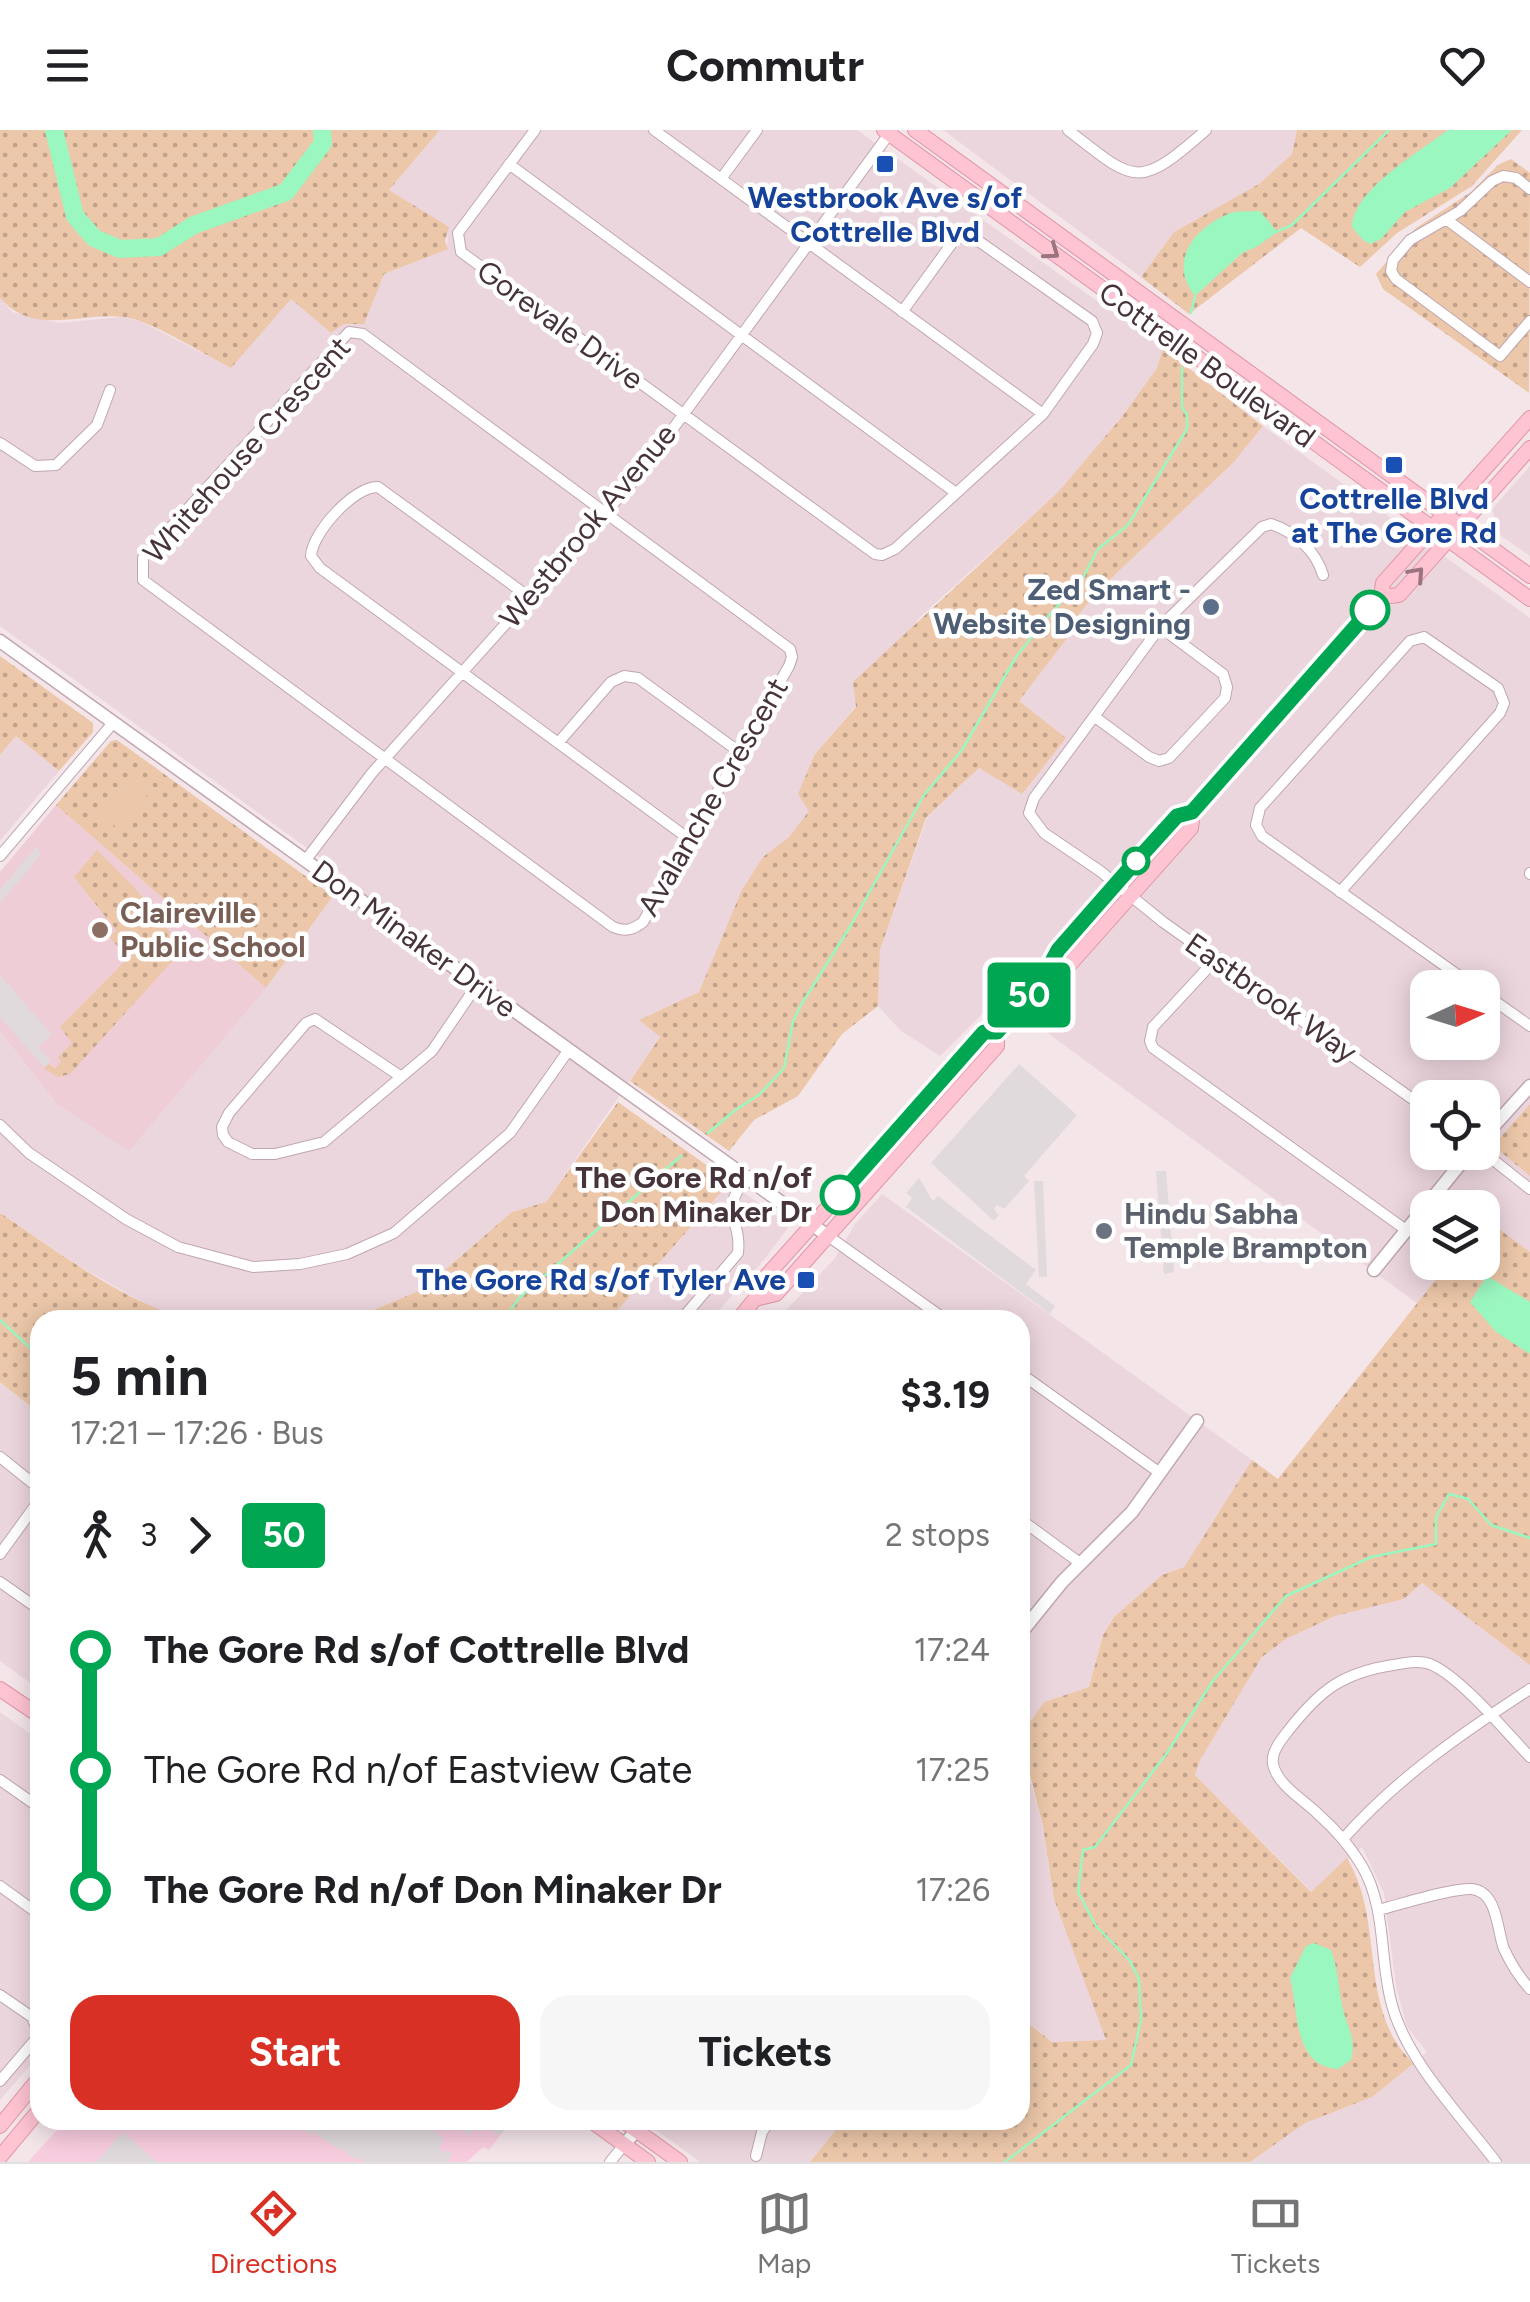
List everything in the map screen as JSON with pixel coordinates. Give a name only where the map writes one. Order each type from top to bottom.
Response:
[{"type":"main road","name":"Cottrelle Boulevard","points":[[916,130],[1530,576]]},
{"type":"main road","name":"Cottrelle Boulevard","points":[[888,131],[1530,599]]},
{"type":"main road","points":[[756,1299],[776,1294],[997,1046],[997,1032],[1042,980],[1058,950],[1177,816],[1192,812],[1381,598],[1383,583],[1530,418]]},
{"type":"main road","points":[[1381,598],[1398,595],[1530,448]]},
{"type":"main road","points":[[1042,980],[1071,963],[1191,828],[1192,812]]},
{"type":"main road","points":[[747,1310],[756,1299],[761,1282],[984,1032],[997,1032]]},
{"type":"main road","points":[[0,1688],[30,1709]]},
{"type":"main road","points":[[0,2126],[30,2090]]},
{"type":"main road","points":[[0,2157],[30,2121]]},
{"type":"main road","points":[[604,2130],[648,2162]]},
{"type":"main road","points":[[645,2130],[680,2162]]},
{"type":"street","name":"Gorevale Drive","points":[[535,130],[458,232],[461,252],[875,554],[895,549],[1043,414],[1098,333],[1095,326],[976,238],[964,235],[955,239],[902,312]]},
{"type":"street","points":[[654,130],[1043,414]]},
{"type":"street","points":[[721,179],[757,130]]},
{"type":"street","points":[[1068,130],[1118,169],[1132,174],[1151,172],[1206,130]]},
{"type":"street","name":"Westbrook Avenue","points":[[305,861],[384,759],[639,475],[888,131]]},
{"type":"street","points":[[509,164],[956,493]]},
{"type":"street","points":[[1530,189],[1516,178],[1503,176],[1446,219],[1410,240],[1394,260],[1392,271],[1396,279],[1500,356],[1530,321]]},
{"type":"street","points":[[1446,219],[1530,282]]},
{"type":"street","name":"Whitehouse Crescent","points":[[384,759],[148,585],[140,573],[143,558],[349,332],[364,334],[606,511]]},
{"type":"street","points":[[0,443],[35,466],[56,465],[98,425],[110,390]]},
{"type":"street","points":[[528,597],[378,487],[358,490],[313,541],[311,556],[315,563],[690,839]]},
{"type":"street","name":"Avalanche Crescent","points":[[384,759],[621,930],[636,928],[643,922],[790,666],[790,649],[606,511]]},
{"type":"street","points":[[1160,627],[1223,674],[1227,687],[1224,698],[1169,758],[1160,761],[1149,758],[1094,717],[1160,627],[1262,527],[1271,524],[1293,534],[1318,558],[1323,575]]},
{"type":"street","points":[[1340,892],[1500,713],[1503,696],[1498,688],[1432,639],[1417,637],[1353,704],[1260,808],[1256,825],[1262,836],[1340,892],[1450,970]]},
{"type":"street","name":"Don Minaker Drive","points":[[0,642],[828,1236]]},
{"type":"street","points":[[558,744],[611,682],[624,676],[638,678],[738,751]]},
{"type":"street","name":"Eastbrook Way","points":[[1094,717],[1034,798],[1029,813],[1044,833],[1410,1097]]},
{"type":"street","points":[[0,856],[114,723]]},
{"type":"street","points":[[1217,958],[1153,1026],[1153,1048],[1406,1230]]},
{"type":"street","points":[[400,1076],[315,1019],[306,1022],[229,1113],[222,1127],[223,1135],[238,1149],[264,1155],[324,1142],[432,1051],[476,984]]},
{"type":"street","points":[[1500,1005],[1530,1026]]},
{"type":"street","points":[[0,1125],[29,1152],[126,1219],[178,1247],[240,1266],[284,1266],[334,1258],[394,1233],[510,1133],[568,1050]]},
{"type":"street","points":[[1500,1118],[1530,1086]]},
{"type":"street","points":[[1500,1165],[1530,1189]]},
{"type":"street","points":[[1374,1270],[1455,1170]]},
{"type":"street","points":[[690,1310],[738,1253],[730,1207],[748,1176]]},
{"type":"street","points":[[828,1236],[932,1310]]},
{"type":"street","points":[[1030,1380],[1160,1474]]},
{"type":"street","points":[[1030,1622],[1080,1563],[1117,1529],[1197,1421]]},
{"type":"street","points":[[0,1457],[30,1481]]},
{"type":"street","points":[[0,1554],[30,1513]]},
{"type":"street","points":[[1030,1526],[1080,1563]]},
{"type":"street","points":[[0,1582],[30,1603]]},
{"type":"street","points":[[1496,2162],[1401,2032],[1391,2003],[1375,1893],[1344,1839],[1290,1789],[1274,1769],[1273,1756],[1310,1703],[1328,1688],[1360,1670],[1415,1662],[1428,1663],[1440,1670],[1530,1757]]},
{"type":"street","points":[[1344,1839],[1402,1778],[1530,1690]]},
{"type":"street","points":[[0,1780],[30,1801]]},
{"type":"street","points":[[0,1886],[30,1908]]},
{"type":"street","points":[[1378,1910],[1454,1892],[1473,1889],[1484,1893],[1492,1906],[1504,1948],[1518,1976],[1530,1989]]},
{"type":"street","points":[[0,1995],[30,2017]]},
{"type":"street","points":[[0,2081],[30,2046]]},
{"type":"street","points":[[610,2162],[636,2130]]},
{"type":"street","points":[[756,2156],[764,2130]]},
{"type":"shaded area","points":[[0,130],[440,130],[389,190],[449,227],[445,241],[448,249],[384,274],[364,324],[344,324],[331,333],[291,299],[231,368],[140,321],[104,316],[31,318],[0,298]]},
{"type":"shaded area","points":[[440,130],[857,130],[1163,348],[1157,368],[1121,418],[1059,491],[920,617],[856,706],[815,754],[809,811],[789,837],[763,857],[699,992],[639,1020],[660,1037],[546,1202],[512,1212],[423,1289],[378,1310],[156,1310],[76,1264],[0,1213],[0,1031],[56,1103],[266,988],[347,877],[0,626],[0,298],[12,312],[58,323],[122,317],[140,321],[231,368],[291,298],[331,333],[344,324],[363,323],[384,274],[447,249],[448,227],[389,190]]},
{"type":"shaded area","points":[[943,130],[1297,130],[1292,154],[1259,184],[1174,232],[1141,277]]},
{"type":"shaded area","points":[[1297,130],[1522,130],[1472,186],[1397,233],[1360,267],[1301,228],[1189,314],[1141,277],[1174,232],[1259,184],[1292,154]]},
{"type":"shaded area","points":[[1448,130],[1512,130],[1450,188],[1405,212],[1381,239],[1370,244],[1363,240],[1352,227],[1363,199],[1390,173]]},
{"type":"shaded area","points":[[1511,159],[1530,173],[1529,393],[1383,289],[1376,274],[1416,228],[1471,192],[1498,165]]},
{"type":"shaded area","points":[[1260,211],[1277,232],[1242,253],[1195,296],[1187,283],[1184,259],[1195,238],[1228,214]]},
{"type":"shaded area","points":[[1163,348],[1263,426],[1233,463],[1102,587],[1019,701],[1066,738],[1022,794],[979,768],[926,818],[880,950],[878,1006],[842,1034],[798,1096],[754,1120],[729,1151],[630,1081],[660,1037],[639,1020],[699,992],[742,890],[763,857],[789,837],[809,811],[798,794],[815,754],[856,707],[853,682],[1059,491],[1121,418],[1157,368]]},
{"type":"shaded area","points":[[1263,426],[1530,618],[1530,1104],[1500,1138],[1500,1080],[1410,1080],[1410,1170],[1500,1170],[1500,1151],[1530,1176],[1530,1252],[1500,1230],[1500,1190],[1410,1190],[1410,1280],[1436,1280],[1418,1304],[1001,995],[940,1056],[901,1031],[878,1006],[880,950],[927,818],[979,768],[1023,794],[1018,702],[1102,587],[1233,463]]},
{"type":"shaded area","points":[[1530,466],[1530,556],[1500,535],[1492,509]]},
{"type":"shaded area","points":[[0,656],[93,723],[93,732],[59,771],[16,736],[0,755]]},
{"type":"shaded area","points":[[16,736],[59,771],[0,841],[0,755]]},
{"type":"shaded area","points":[[117,740],[333,896],[266,988],[56,805],[111,741]]},
{"type":"shaded area","points":[[133,778],[150,792],[118,829],[101,815]]},
{"type":"shaded area","name":"Claireville Public School","points":[[56,805],[266,988],[129,1151],[56,1103],[0,1031],[0,872]]},
{"type":"shaded area","points":[[37,846],[40,856],[0,903],[0,889]]},
{"type":"shaded area","points":[[97,850],[160,917],[176,946],[176,957],[70,1074],[58,1077],[44,1069],[49,1064],[55,1069],[61,1062],[58,1057],[72,1043],[60,1027],[128,958],[109,937],[116,930],[74,877]]},
{"type":"shaded area","points":[[0,975],[52,1035],[38,1047],[51,1061],[44,1067],[0,1017]]},
{"type":"shaded area","points":[[1019,1064],[1077,1115],[1024,1176],[1029,1181],[1004,1209],[997,1205],[994,1209],[999,1215],[994,1221],[931,1163]]},
{"type":"shaded area","points":[[618,1102],[730,1182],[618,1310],[374,1310],[423,1289],[512,1212],[546,1202]]},
{"type":"shaded area","points":[[1530,1104],[1530,1176],[1500,1151],[1500,1138]]},
{"type":"shaded area","points":[[1156,1171],[1166,1171],[1174,1272],[1164,1274]]},
{"type":"shaded area","points":[[919,1178],[933,1201],[938,1196],[1036,1270],[1026,1284],[1055,1306],[1050,1314],[906,1207],[912,1198],[906,1193]]},
{"type":"shaded area","points":[[1034,1181],[1043,1181],[1047,1277],[1039,1277]]},
{"type":"shaded area","points":[[730,1182],[787,1224],[764,1260],[719,1310],[618,1310]]},
{"type":"shaded area","points":[[882,1194],[1252,1460],[1184,1567],[1162,1575],[1114,1617],[1103,1635],[1089,1687],[1044,1702],[1030,1722],[1030,1310],[786,1310],[835,1258],[855,1224]]},
{"type":"shaded area","points":[[0,1213],[115,1288],[160,1310],[30,1310],[30,1406],[0,1382]]},
{"type":"shaded area","points":[[1500,1230],[1530,1252],[1530,1665],[1422,1583],[1404,1599],[1335,1616],[1286,1639],[1262,1657],[1200,1760],[1195,1775],[1311,1892],[1347,1858],[1364,1902],[1384,2017],[1413,2064],[1372,2097],[1305,2123],[1250,2162],[810,2162],[836,2130],[1030,2130],[1030,2026],[1052,2042],[1106,2040],[1054,1899],[1043,1826],[1030,1775],[1030,1722],[1044,1702],[1089,1687],[1103,1635],[1114,1617],[1162,1575],[1184,1567],[1252,1460],[1278,1479],[1436,1280],[1500,1280]]},
{"type":"shaded area","points":[[1484,1280],[1494,1280],[1530,1302],[1530,1354],[1496,1332],[1470,1302]]},
{"type":"shaded area","points":[[0,1382],[30,1406],[30,1683],[0,1661]]},
{"type":"shaded area","points":[[1422,1583],[1530,1665],[1530,2162],[1250,2162],[1305,2122],[1372,2097],[1427,2052],[1407,2027],[1396,1986],[1384,1893],[1362,1847],[1312,1892],[1195,1775],[1200,1760],[1262,1657],[1286,1639],[1335,1616],[1404,1599]]},
{"type":"shaded area","points":[[0,1712],[30,1734],[30,2066],[0,2100]]},
{"type":"shaded area","points":[[1030,1780],[1043,1826],[1054,1899],[1107,2040],[1052,2042],[1030,2027]]},
{"type":"shaded area","points":[[1314,1943],[1331,1950],[1352,2041],[1351,2060],[1338,2069],[1323,2066],[1312,2058],[1297,2020],[1290,1978],[1306,1946]]},
{"type":"shaded area","points":[[57,2130],[504,2130],[489,2150],[483,2147],[467,2162],[28,2162]]},
{"type":"shaded area","points":[[304,2130],[434,2130],[444,2139],[439,2147],[444,2153],[448,2150],[453,2154],[447,2162],[364,2162],[313,2132],[310,2135]]},
{"type":"shaded area","points":[[657,2130],[836,2130],[810,2162],[700,2162]]},
{"type":"shaded area","points":[[123,2132],[157,2162],[96,2162]]},
{"type":"waterway","points":[[54,130],[75,216],[94,238],[120,249],[159,247],[194,225],[286,192],[323,143],[322,130]]},
{"type":"waterway","points":[[1276,232],[1292,225],[1389,130]]},
{"type":"waterway","points":[[1191,313],[1195,297]]},
{"type":"waterway","points":[[708,1133],[760,1094],[784,1068],[793,1021],[801,1005],[924,795],[962,750],[1016,657],[1081,581],[1098,549],[1128,525],[1187,429],[1187,415],[1182,407],[1182,368]]},
{"type":"waterway","points":[[511,1310],[519,1298],[681,1156]]},
{"type":"waterway","points":[[0,1320],[30,1348]]},
{"type":"waterway","points":[[1005,2162],[1131,2065],[1141,2020],[1139,1979],[1130,1961],[1096,1926],[1078,1892],[1083,1850],[1095,1847],[1167,1753],[1212,1682],[1286,1596],[1371,1557],[1436,1544],[1436,1517],[1449,1494],[1468,1499],[1491,1525],[1530,1538]]},
{"type":"bus line","name":"50","points":[[840,1195],[984,1032],[997,1032],[1042,980],[1058,950],[1129,869],[1177,816],[1192,812],[1370,610]]},
{"type":"place","name":"Westbrook Ave s/of Cottrelle Blvd","points":[[885,164]]},
{"type":"place","name":"Cottrelle Blvd at The Gore Rd","points":[[1394,465]]},
{"type":"place","name":"Zed Smart - Website Designing","points":[[1211,607]]},
{"type":"place","name":"Claireville Public School","points":[[100,930]]},
{"type":"place","name":"The Gore Rd n/of Don Minaker Dr","points":[[840,1195]]},
{"type":"place","name":"Hindu Sabha Temple Brampton","points":[[1104,1231]]},
{"type":"place","name":"The Gore Rd s/of Tyler Ave","points":[[806,1280]]}]
